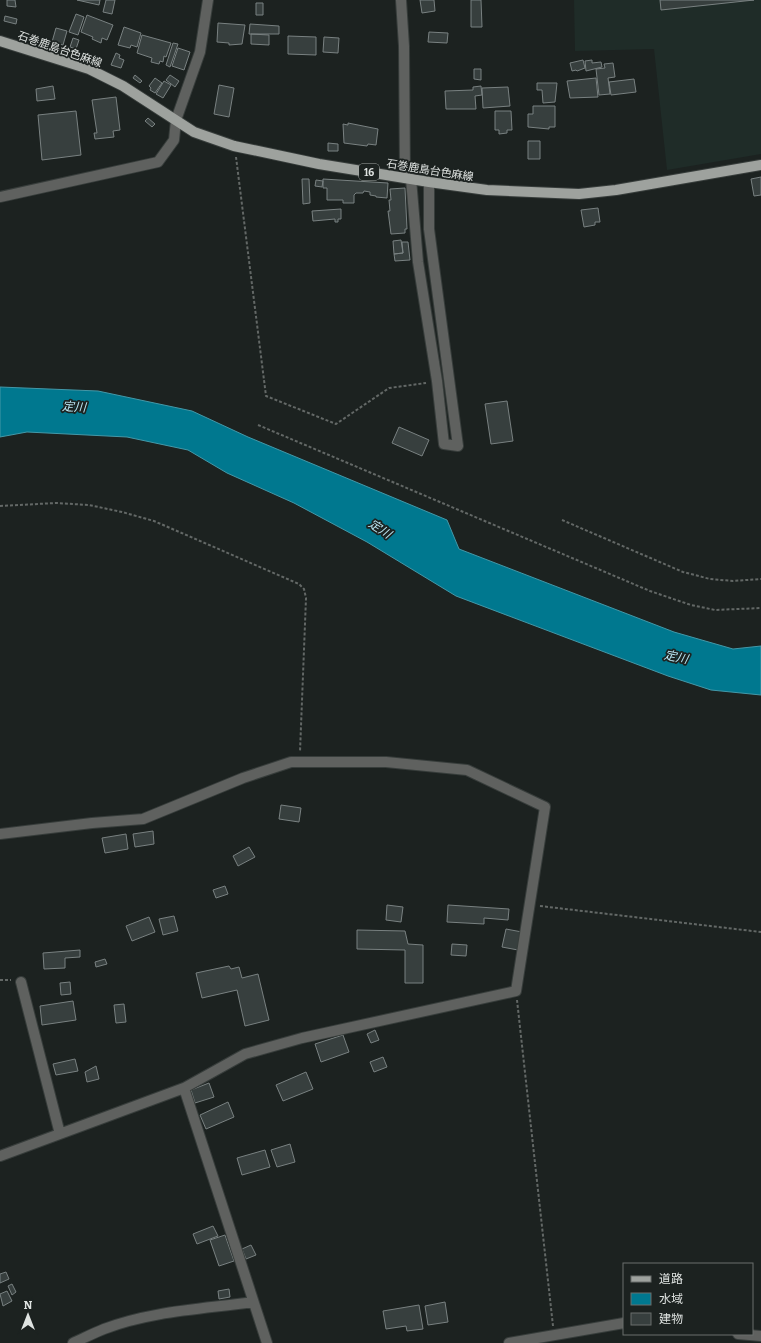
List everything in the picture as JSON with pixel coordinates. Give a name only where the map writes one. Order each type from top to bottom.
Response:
[{"type":"main road","name":"石巻鹿島台色麻線","points":[[0,41],[89,69],[123,86],[194,132],[234,146],[304,161],[429,182],[487,190],[579,194],[616,190],[761,165]]},
{"type":"street","points":[[0,197],[158,162],[174,140],[176,120],[200,52],[208,0]]},
{"type":"street","points":[[401,0],[408,178],[418,262],[437,381],[444,444],[458,446],[429,229],[429,182]]},
{"type":"street","points":[[0,834],[92,823],[143,819],[244,778],[291,762],[386,762],[467,770],[545,807],[516,991],[302,1038],[245,1054],[184,1088],[0,1156]]},
{"type":"street","points":[[21,982],[60,1134]]},
{"type":"street","points":[[184,1088],[267,1343]]},
{"type":"street","points":[[73,1343],[105,1329],[143,1318],[169,1313],[253,1302]]},
{"type":"street","points":[[508,1343],[623,1323]]},
{"type":"street","points":[[750,1335],[761,1336]]},
{"type":"path","points":[[234,146],[266,396],[336,424],[389,388],[437,381]]},
{"type":"path","points":[[258,424],[650,591],[690,605],[715,610],[761,608]]},
{"type":"path","points":[[0,506],[16,504],[69,504],[89,505],[122,512],[154,521],[299,584],[304,589],[306,598],[300,762]]},
{"type":"path","points":[[562,520],[683,572],[710,579],[732,581],[761,579]]},
{"type":"path","points":[[530,905],[761,932]]},
{"type":"path","points":[[516,991],[554,1335]]},
{"type":"shaded area","points":[[574,0],[761,0],[761,154],[667,170],[654,49],[575,51]]},
{"type":"water","name":"定川","points":[[0,387],[98,391],[192,411],[248,437],[447,520],[459,549],[674,632],[733,649],[761,646],[761,695],[711,690],[668,676],[456,596],[367,542],[294,503],[227,473],[188,450],[127,437],[27,432],[0,437]]},
{"type":"building","points":[[7,0],[15,0],[16,7],[7,6]]},
{"type":"building","points":[[77,0],[100,0],[99,5]]},
{"type":"building","points":[[106,0],[115,0],[112,14],[103,12]]},
{"type":"building","points":[[420,0],[434,0],[435,11],[422,13]]},
{"type":"building","points":[[471,0],[481,0],[482,27],[471,27]]},
{"type":"building","points":[[660,0],[754,0],[661,10]]},
{"type":"building","points":[[256,3],[263,3],[263,15],[256,15]]},
{"type":"building","points":[[76,14],[84,17],[78,35],[69,32]]},
{"type":"building","points":[[87,15],[113,25],[107,40],[102,38],[101,43],[92,39],[93,37],[81,32]]},
{"type":"building","points":[[5,16],[17,19],[16,24],[4,21]]},
{"type":"building","points":[[218,23],[245,25],[242,44],[229,45],[229,43],[217,42]]},
{"type":"building","points":[[250,24],[279,26],[279,34],[249,34]]},
{"type":"building","points":[[124,27],[141,33],[137,47],[131,45],[130,48],[118,45]]},
{"type":"building","points":[[56,28],[67,31],[63,45],[52,42]]},
{"type":"building","points":[[429,32],[448,33],[447,43],[428,42]]},
{"type":"building","points":[[251,34],[269,35],[269,45],[251,44]]},
{"type":"building","points":[[142,35],[171,43],[166,57],[164,56],[163,62],[160,61],[159,64],[151,62],[152,58],[137,53]]},
{"type":"building","points":[[288,36],[316,37],[316,55],[288,54]]},
{"type":"building","points":[[324,37],[339,38],[338,53],[323,52]]},
{"type":"building","points":[[73,38],[79,40],[76,49],[70,47]]},
{"type":"building","points":[[173,43],[178,44],[170,67],[166,65]]},
{"type":"building","points":[[178,48],[190,52],[184,70],[172,66]]},
{"type":"building","points":[[116,53],[120,55],[119,58],[124,60],[121,68],[111,65]]},
{"type":"building","points":[[583,60],[585,68],[572,71],[570,63]]},
{"type":"building","points":[[592,60],[592,63],[601,62],[602,67],[586,71],[585,61]]},
{"type":"building","points":[[613,63],[615,77],[608,78],[610,94],[599,95],[596,69],[605,68],[604,64]]},
{"type":"building","points":[[474,69],[481,69],[481,80],[474,79]]},
{"type":"building","points":[[135,75],[142,81],[140,83],[133,78]]},
{"type":"building","points":[[170,75],[179,81],[175,87],[166,80]]},
{"type":"building","points":[[155,78],[162,83],[155,93],[150,90],[151,88],[149,86]]},
{"type":"building","points":[[596,78],[598,97],[570,98],[567,81]]},
{"type":"building","points":[[634,79],[636,92],[611,95],[609,82]]},
{"type":"building","points":[[164,81],[171,85],[163,98],[156,94]]},
{"type":"building","points":[[537,83],[557,83],[555,102],[543,103],[542,90],[537,90]]},
{"type":"building","points":[[219,85],[234,88],[229,117],[214,114]]},
{"type":"building","points":[[53,86],[55,99],[37,101],[36,89]]},
{"type":"building","points":[[481,86],[482,95],[475,96],[476,109],[446,109],[445,91],[473,90],[473,87]]},
{"type":"building","points":[[508,87],[510,106],[483,108],[482,88]]},
{"type":"building","points":[[116,97],[120,130],[113,131],[114,137],[95,139],[94,133],[97,133],[92,100]]},
{"type":"building","points":[[533,106],[555,106],[555,127],[549,127],[549,129],[528,127],[528,114],[533,114]]},
{"type":"building","points":[[76,111],[81,155],[42,160],[38,115]]},
{"type":"building","points":[[495,111],[511,111],[512,130],[507,130],[507,133],[499,134],[499,130],[495,130]]},
{"type":"building","points":[[148,118],[155,124],[152,127],[145,121]]},
{"type":"building","points":[[348,123],[378,129],[376,145],[368,144],[367,146],[344,143],[343,124],[348,125]]},
{"type":"building","points":[[528,141],[540,141],[540,159],[528,159]]},
{"type":"building","points":[[328,143],[338,144],[338,151],[328,151]]},
{"type":"building","points":[[761,177],[761,195],[754,196],[751,179]]},
{"type":"building","points":[[302,179],[309,179],[310,203],[303,204]]},
{"type":"building","points":[[323,179],[388,183],[387,198],[376,197],[370,195],[370,192],[364,191],[363,193],[356,193],[354,195],[354,203],[343,203],[343,200],[327,200],[327,188],[323,188]]},
{"type":"building","points":[[316,180],[323,181],[322,187],[315,186]]},
{"type":"building","points":[[405,188],[407,229],[405,229],[405,233],[391,234],[388,211],[390,211],[389,200],[391,200],[390,189]]},
{"type":"building","points":[[598,208],[600,222],[595,222],[595,225],[584,227],[581,210]]},
{"type":"building","points":[[341,209],[341,219],[338,219],[338,222],[335,222],[335,219],[313,221],[312,211]]},
{"type":"building","points":[[401,240],[403,253],[394,254],[393,241]]},
{"type":"building","points":[[402,242],[408,242],[410,260],[395,261],[394,254],[403,253]]},
{"type":"building","points":[[507,401],[513,441],[491,444],[485,404]]},
{"type":"building","points":[[399,427],[429,440],[422,456],[392,443]]},
{"type":"building","points":[[281,805],[301,808],[299,822],[279,819]]},
{"type":"building","points":[[153,831],[154,844],[135,847],[133,834]]},
{"type":"building","points":[[126,834],[128,849],[105,853],[102,838]]},
{"type":"building","points":[[249,847],[255,857],[238,866],[233,856]]},
{"type":"building","points":[[225,886],[228,894],[216,898],[213,890]]},
{"type":"building","points":[[387,905],[403,907],[401,922],[386,920]]},
{"type":"building","points":[[448,905],[509,909],[508,920],[484,918],[484,924],[447,922]]},
{"type":"building","points":[[174,916],[178,931],[163,935],[159,919]]},
{"type":"building","points":[[149,917],[155,932],[132,941],[126,926]]},
{"type":"building","points":[[506,929],[522,932],[518,950],[502,947]]},
{"type":"building","points":[[357,930],[405,931],[408,944],[423,945],[423,983],[405,983],[405,950],[357,949]]},
{"type":"building","points":[[452,944],[467,945],[466,956],[451,955]]},
{"type":"building","points":[[80,950],[80,957],[65,958],[65,968],[44,969],[43,953]]},
{"type":"building","points":[[105,959],[107,964],[96,967],[95,962]]},
{"type":"building","points":[[229,966],[231,969],[239,967],[242,978],[258,974],[269,1020],[245,1026],[237,990],[202,998],[196,973]]},
{"type":"building","points":[[70,982],[71,994],[61,995],[60,983]]},
{"type":"building","points":[[73,1001],[76,1020],[42,1025],[40,1006]]},
{"type":"building","points":[[124,1004],[126,1022],[116,1023],[114,1005]]},
{"type":"building","points":[[375,1030],[379,1040],[371,1043],[367,1034]]},
{"type":"building","points":[[343,1035],[349,1052],[321,1062],[315,1044]]},
{"type":"building","points":[[383,1057],[387,1067],[374,1072],[370,1062]]},
{"type":"building","points":[[75,1059],[78,1071],[56,1075],[53,1064]]},
{"type":"building","points":[[96,1066],[99,1079],[87,1082],[85,1072]]},
{"type":"building","points":[[306,1072],[313,1089],[283,1101],[276,1085]]},
{"type":"building","points":[[209,1083],[214,1097],[195,1103],[191,1090]]},
{"type":"building","points":[[228,1102],[234,1117],[206,1129],[200,1115]]},
{"type":"building","points":[[290,1144],[295,1162],[277,1167],[271,1150]]},
{"type":"building","points":[[265,1150],[270,1167],[242,1175],[237,1158]]},
{"type":"building","points":[[213,1226],[218,1236],[197,1244],[193,1234]]},
{"type":"building","points":[[225,1235],[234,1261],[219,1266],[210,1240]]},
{"type":"building","points":[[251,1245],[256,1255],[246,1259],[242,1249]]},
{"type":"building","points":[[6,1272],[9,1279],[0,1283],[0,1274]]},
{"type":"building","points":[[12,1284],[16,1292],[12,1295],[8,1286]]},
{"type":"building","points":[[229,1289],[230,1297],[219,1299],[218,1291]]},
{"type":"building","points":[[7,1291],[12,1301],[3,1306],[0,1294]]},
{"type":"building","points":[[445,1302],[448,1322],[428,1325],[425,1306]]},
{"type":"building","points":[[419,1305],[423,1329],[407,1331],[406,1326],[386,1329],[383,1311]]}]
